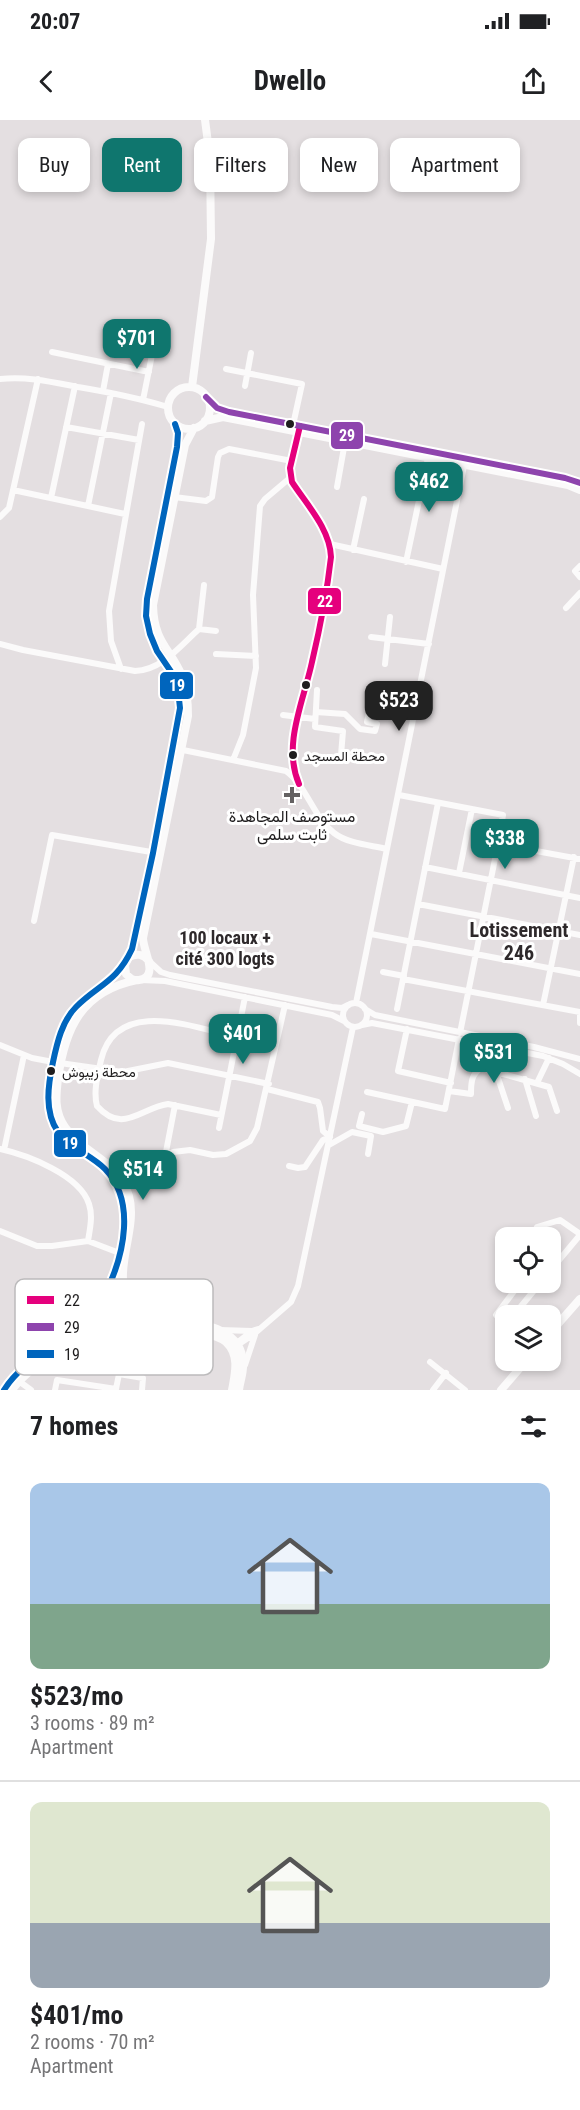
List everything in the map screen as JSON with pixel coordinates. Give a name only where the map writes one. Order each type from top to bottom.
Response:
[{"type":"street","points":[[192,387],[211,239],[210,158],[205,120]]},
{"type":"street","points":[[143,400],[154,345]]},
{"type":"street","points":[[52,352],[149,372]]},
{"type":"street","points":[[245,386],[252,353]]},
{"type":"street","points":[[103,391],[108,364]]},
{"type":"street","points":[[226,369],[302,384],[291,477],[325,531],[330,544],[330,568],[312,664],[298,717],[292,761],[299,784]]},
{"type":"street","points":[[0,379],[20,377],[38,379],[103,391],[168,407]]},
{"type":"street","points":[[0,517],[9,508],[14,490],[38,379]]},
{"type":"street","points":[[51,498],[75,386]]},
{"type":"street","points":[[167,659],[150,634],[146,608],[177,447],[178,433],[168,407],[175,391],[182,388],[192,387],[202,391],[217,408],[345,442],[568,485],[580,490]]},
{"type":"street","points":[[88,506],[111,393]]},
{"type":"street","points":[[205,421],[210,411],[207,397]]},
{"type":"street","points":[[117,1279],[122,1254],[124,1207],[118,1181],[69,1143],[54,1126],[50,1117],[48,1094],[68,1033],[78,1015],[109,990],[149,974],[150,965],[143,947],[143,939],[177,749],[179,719],[179,698],[174,676],[156,630],[153,605],[185,445],[194,428],[205,421],[223,417],[297,428],[565,478],[580,483]]},
{"type":"street","points":[[121,669],[111,641],[109,611],[142,424]]},
{"type":"street","points":[[175,424],[182,428],[194,428]]},
{"type":"street","points":[[66,427],[140,440]]},
{"type":"street","points":[[337,487],[345,442]]},
{"type":"street","points":[[174,497],[210,500],[218,457],[220,453],[229,449],[292,461]]},
{"type":"street","points":[[406,562],[428,458]]},
{"type":"street","points":[[356,1003],[464,466]]},
{"type":"street","points":[[232,760],[243,735],[255,681],[253,595],[260,506],[291,477]]},
{"type":"street","points":[[14,490],[125,514]]},
{"type":"street","points":[[353,550],[364,499]]},
{"type":"street","points":[[330,544],[444,569]]},
{"type":"street","points":[[580,566],[575,571],[580,577]]},
{"type":"street","points":[[0,644],[121,669],[143,671],[167,659],[199,628],[204,585]]},
{"type":"street","points":[[566,608],[580,593]]},
{"type":"street","points":[[385,664],[390,617]]},
{"type":"street","points":[[199,628],[216,631]]},
{"type":"street","points":[[371,637],[429,644]]},
{"type":"street","points":[[216,654],[256,656]]},
{"type":"street","points":[[317,690],[315,727],[343,731],[341,755]]},
{"type":"street","points":[[283,715],[298,717],[345,714],[360,729],[375,731],[376,724],[367,722],[370,704]]},
{"type":"street","points":[[177,749],[279,768],[287,767],[292,761]]},
{"type":"street","points":[[279,768],[291,774],[333,832],[344,839],[387,849]]},
{"type":"street","points":[[367,1092],[445,1109],[503,815],[399,795]]},
{"type":"street","points":[[397,1009],[438,803]]},
{"type":"street","points":[[459,873],[472,809]]},
{"type":"street","points":[[34,921],[52,835],[157,853]]},
{"type":"street","points":[[498,844],[577,858],[566,895],[543,1005]]},
{"type":"street","points":[[57,1062],[62,1030],[74,1009],[104,986],[119,972],[126,961],[135,938],[157,853]]},
{"type":"street","points":[[425,867],[580,898]]},
{"type":"street","points":[[418,904],[580,935]]},
{"type":"street","points":[[370,934],[580,974]]},
{"type":"street","points":[[580,1059],[460,1036],[372,1023],[352,1027],[332,1015],[165,981],[133,980],[126,974],[126,961],[138,954],[146,957],[161,972],[170,975],[332,1007],[342,1008],[356,1003],[375,1016],[460,1036],[549,1058],[580,1071]]},
{"type":"street","points":[[382,972],[580,1014],[580,1023]]},
{"type":"street","points":[[219,1128],[245,997]]},
{"type":"street","points":[[118,1181],[150,1168],[179,1150],[220,1155],[250,1141],[257,1128],[268,1087],[285,1005]]},
{"type":"street","points":[[344,1021],[343,1011],[348,1005]]},
{"type":"street","points":[[362,1025],[366,1017],[365,1009]]},
{"type":"street","points":[[221,1115],[175,1105],[160,1105],[128,1120],[114,1118],[97,1106],[95,1097],[99,1068],[109,1039],[122,1028],[140,1021],[159,1021],[236,1036]]},
{"type":"street","points":[[233,1346],[261,1328],[291,1302],[295,1295],[330,1141],[352,1027]]},
{"type":"street","points":[[407,1029],[398,1071],[451,1083]]},
{"type":"street","points":[[0,1045],[24,1055],[123,1072],[168,1063],[229,1075],[318,1102],[323,1131],[330,1141]]},
{"type":"street","points":[[24,1055],[2,1150],[38,1161],[56,1171],[82,1191],[87,1198],[92,1215],[88,1241]]},
{"type":"street","points":[[537,1083],[549,1058]]},
{"type":"street","points":[[449,1091],[471,1094],[471,1081],[482,1068],[549,1087],[552,1090],[557,1111]]},
{"type":"street","points":[[496,1072],[508,1108]]},
{"type":"street","points":[[525,1079],[536,1116]]},
{"type":"street","points":[[362,1114],[359,1126],[383,1132],[406,1126],[412,1102]]},
{"type":"street","points":[[164,1158],[175,1105]]},
{"type":"street","points":[[289,1166],[305,1167],[323,1140],[330,1141],[352,1132],[371,1136],[368,1154]]},
{"type":"street","points":[[537,1227],[560,1220],[580,1234],[561,1257]]},
{"type":"street","points":[[0,1231],[23,1241],[44,1246],[88,1241],[122,1254]]},
{"type":"street","points":[[118,1271],[120,1279]]},
{"type":"street","points":[[114,1279],[118,1271]]},
{"type":"street","points":[[504,1305],[513,1293]]},
{"type":"street","points":[[522,1305],[532,1293]]},
{"type":"street","points":[[561,1321],[580,1299]]},
{"type":"street","points":[[213,1329],[254,1332]]},
{"type":"street","points":[[219,1330],[230,1335],[233,1346],[236,1361],[232,1390]]},
{"type":"street","points":[[243,1368],[254,1332]]},
{"type":"street","points":[[213,1335],[233,1346],[243,1361],[239,1390]]},
{"type":"street","points":[[430,1362],[465,1390]]},
{"type":"street","points":[[501,1390],[515,1371]]},
{"type":"street","points":[[433,1390],[446,1373]]},
{"type":"street","points":[[4,1390],[20,1375]]},
{"type":"street","points":[[127,1375],[143,1377],[142,1390]]},
{"type":"street","points":[[12,1390],[16,1379]]},
{"type":"street","points":[[16,1379],[31,1390]]},
{"type":"street","points":[[55,1390],[57,1380],[116,1389]]},
{"type":"transit line","name":"29","points":[[206,397],[217,408],[229,412],[565,478],[580,483]]},
{"type":"transit line","name":"19","points":[[112,1279],[122,1244],[124,1228],[121,1196],[115,1182],[105,1169],[68,1143],[58,1132],[49,1107],[49,1089],[56,1047],[67,1019],[84,999],[120,969],[132,949],[153,853],[180,708],[174,676],[157,651],[146,616],[147,599],[177,447],[178,433],[175,424]]},
{"type":"transit line","name":"22","points":[[299,784],[294,769],[293,754],[296,723],[318,636],[331,557],[330,547],[322,527],[292,482],[290,468],[300,426]]},
{"type":"transit line","name":"19","points":[[4,1390],[16,1375]]},
{"type":"place","name":"محطة المسجد","points":[[293,755]]},
{"type":"place","name":"مستوصف المجاهدة ثابت سلمى","points":[[292,795]]},
{"type":"place","name":"محطة زيبوش","points":[[51,1071]]},
{"type":"district","name":"Lotissement 246","points":[[519,942]]},
{"type":"district","name":"100 locaux + cité 300 logts","points":[[225,948]]}]
